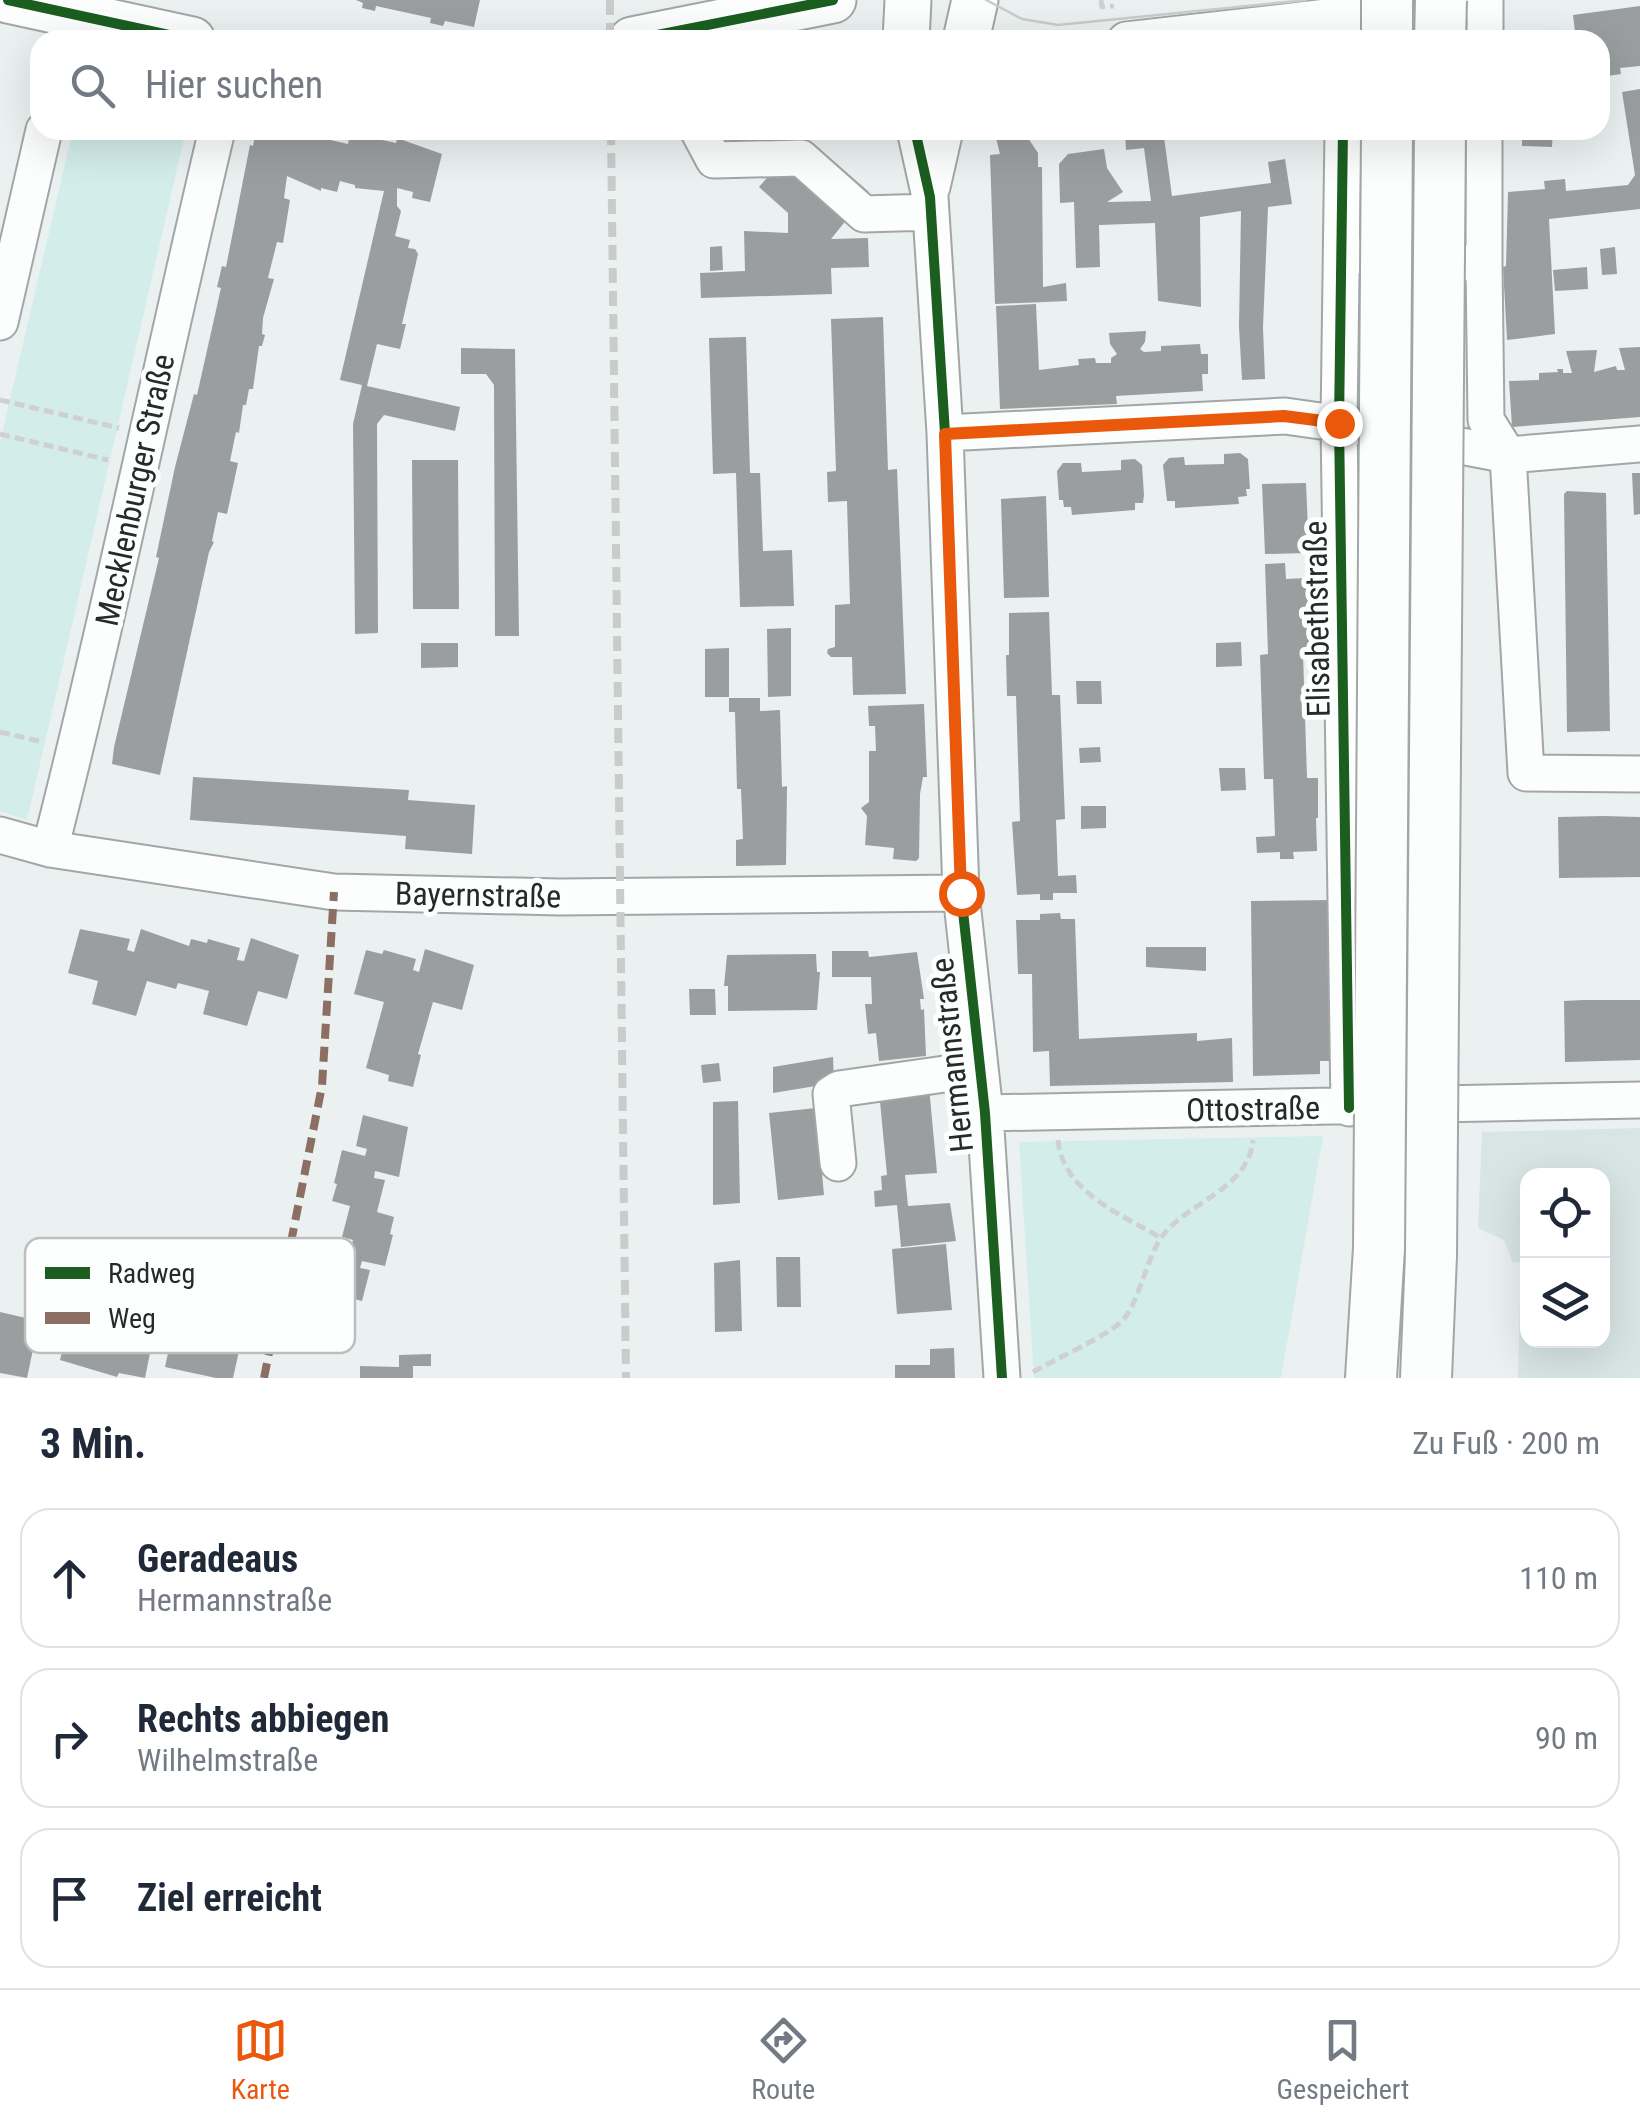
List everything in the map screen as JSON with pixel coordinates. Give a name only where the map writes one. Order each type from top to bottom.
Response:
[{"type":"highway","points":[[1440,30],[1441,0]]},
{"type":"highway","points":[[1372,1378],[1379,1248],[1386,140]]},
{"type":"highway","points":[[1426,1378],[1431,1255],[1440,140]]},
{"type":"main road","points":[[8,0],[68,27],[97,30]]},
{"type":"main road","points":[[682,30],[833,0]]},
{"type":"main road","points":[[906,30],[908,0]]},
{"type":"main road","points":[[968,30],[975,0]]},
{"type":"street","points":[[1236,30],[1358,19],[1474,0]]},
{"type":"street","points":[[1484,30],[1485,0]]},
{"type":"street","points":[[0,322],[42,140]]},
{"type":"street","name":"Mecklenburger Straße","points":[[50,848],[215,140]]},
{"type":"street","points":[[703,140],[714,160],[801,158],[864,214],[930,205]]},
{"type":"street","name":"Hermannstraße","points":[[917,140],[930,205],[945,434],[961,893],[985,1113],[1002,1378]]},
{"type":"street","name":"Hermannstraße","points":[[930,205],[944,140]]},
{"type":"street","name":"Elisabethstraße","points":[[1344,140],[1339,423],[1348,1108]]},
{"type":"street","points":[[1484,140],[1486,420],[1508,454],[1526,773],[1640,774]]},
{"type":"street","points":[[1342,254],[1484,264]]},
{"type":"street","points":[[945,434],[1284,416],[1508,454],[1640,444]]},
{"type":"street","name":"Bayernstraße","points":[[0,835],[50,848],[334,892],[560,896],[961,893]]},
{"type":"street","points":[[838,1163],[831,1094],[838,1089],[980,1069]]},
{"type":"street","name":"Ottostraße","points":[[985,1113],[1640,1100]]},
{"type":"path","points":[[1101,0],[1102,7],[1114,6]]},
{"type":"path","points":[[0,400],[144,451]]},
{"type":"path","points":[[0,434],[144,451]]},
{"type":"path","points":[[0,732],[75,749]]},
{"type":"path","points":[[1021,1378],[1123,1321],[1161,1238],[1197,1205],[1231,1184],[1252,1156],[1253,1109]]},
{"type":"path","points":[[1056,1112],[1060,1155],[1083,1191],[1161,1238]]},
{"type":"shaded area","points":[[71,140],[184,140],[27,820],[0,811],[0,442]]},
{"type":"shaded area","points":[[1640,1128],[1640,1378],[1518,1378],[1520,1301],[1520,1348],[1610,1348],[1610,1168],[1520,1168],[1520,1262],[1513,1263],[1504,1240],[1478,1228],[1482,1132]]},
{"type":"shaded area","points":[[1323,1136],[1281,1378],[1034,1378],[1019,1142]]},
{"type":"building","points":[[356,0],[480,0],[474,27],[445,21],[443,26],[430,23],[431,18],[376,6],[375,11],[362,8],[363,3]]},
{"type":"building","points":[[1640,6],[1640,66],[1620,68],[1621,74],[1610,76],[1610,30],[1575,30],[1573,15]]},
{"type":"building","points":[[1640,89],[1640,209],[1549,219],[1555,334],[1507,340],[1503,267],[1508,192],[1545,189],[1544,181],[1565,179],[1566,191],[1628,185],[1635,175],[1622,92]]},
{"type":"building","points":[[254,140],[330,140],[348,144],[349,140],[403,140],[442,154],[430,202],[412,198],[413,192],[397,188],[397,206],[401,211],[395,236],[410,240],[408,248],[418,254],[400,349],[377,344],[367,386],[460,407],[455,431],[384,415],[377,424],[378,633],[355,634],[353,424],[362,385],[340,380],[384,191],[355,188],[340,181],[337,192],[321,191],[287,176],[284,198],[290,200],[283,243],[277,242],[268,278],[274,279],[263,318],[265,335],[230,461],[238,463],[227,514],[218,512],[160,775],[112,764],[114,747],[159,558],[156,557],[175,467],[194,394],[197,395],[221,288],[217,287],[222,266],[226,267],[250,145]]},
{"type":"building","points":[[996,140],[1029,140],[1038,153],[1038,167],[1042,167],[1043,287],[1066,283],[1067,301],[995,304],[990,155],[1000,154]]},
{"type":"building","points":[[1126,140],[1164,140],[1172,196],[1271,183],[1268,162],[1285,159],[1292,204],[1268,207],[1265,379],[1242,380],[1241,211],[1200,217],[1201,307],[1158,301],[1155,223],[1099,225],[1100,267],[1076,268],[1074,202],[1060,203],[1059,164],[1068,154],[1104,149],[1107,168],[1123,192],[1107,202],[1151,201],[1144,148],[1126,150]]},
{"type":"building","points":[[1522,140],[1552,140],[1552,147],[1522,146]]},
{"type":"building","points":[[831,159],[869,192],[831,239],[868,238],[869,267],[831,268],[832,294],[701,298],[700,273],[745,271],[744,231],[788,233],[788,213],[759,187],[782,161],[808,184]]},
{"type":"building","points":[[722,246],[723,270],[710,271],[710,247]]},
{"type":"building","points":[[1615,247],[1617,274],[1602,275],[1600,249]]},
{"type":"building","points":[[1587,267],[1588,289],[1555,291],[1553,270]]},
{"type":"building","points":[[1036,304],[1039,370],[1079,365],[1078,359],[1095,358],[1096,363],[1111,363],[1117,354],[1109,333],[1146,331],[1140,349],[1144,352],[1161,351],[1161,346],[1200,344],[1201,354],[1208,354],[1208,374],[1202,374],[1203,391],[1116,396],[1117,404],[1000,409],[996,306]]},
{"type":"building","points":[[883,317],[888,470],[897,469],[906,694],[853,695],[852,657],[831,657],[827,653],[835,647],[835,605],[850,604],[847,501],[828,502],[827,472],[836,471],[831,319]]},
{"type":"building","points":[[746,337],[750,473],[760,473],[763,551],[792,550],[794,606],[740,607],[736,473],[713,474],[709,338]]},
{"type":"building","points":[[1640,347],[1640,417],[1512,427],[1509,381],[1539,380],[1539,373],[1558,372],[1557,369],[1572,373],[1566,351],[1597,350],[1594,372],[1616,366],[1617,370],[1625,370],[1619,348]]},
{"type":"building","points":[[461,348],[515,349],[519,636],[495,636],[494,385],[486,374],[461,374]]},
{"type":"building","points":[[1240,453],[1248,459],[1250,489],[1246,489],[1247,496],[1238,497],[1239,504],[1175,508],[1175,501],[1167,501],[1163,465],[1169,458],[1184,457],[1185,465],[1224,464],[1224,454]]},
{"type":"building","points":[[1135,459],[1142,465],[1144,495],[1143,503],[1135,503],[1135,510],[1072,515],[1071,507],[1064,507],[1063,500],[1059,500],[1057,471],[1063,463],[1081,463],[1082,472],[1121,470],[1121,460]]},
{"type":"building","points":[[412,460],[458,460],[459,609],[413,609]]},
{"type":"building","points":[[1632,473],[1640,473],[1640,514],[1634,515]]},
{"type":"building","points":[[1306,483],[1309,553],[1265,554],[1262,484]]},
{"type":"building","points":[[1567,491],[1606,493],[1610,731],[1567,732]]},
{"type":"building","points":[[1046,496],[1049,597],[1004,598],[1001,499]]},
{"type":"building","points":[[1285,563],[1286,579],[1306,578],[1312,652],[1303,653],[1307,778],[1318,778],[1317,851],[1293,852],[1294,859],[1280,859],[1280,852],[1257,853],[1256,837],[1275,836],[1273,779],[1264,779],[1260,655],[1268,654],[1265,564]]},
{"type":"building","points":[[1049,612],[1052,695],[1060,695],[1065,819],[1056,820],[1058,876],[1076,875],[1077,893],[1053,893],[1053,900],[1040,900],[1040,894],[1017,895],[1012,822],[1020,821],[1016,696],[1007,696],[1006,655],[1009,613]]},
{"type":"building","points":[[791,628],[791,696],[768,697],[767,629]]},
{"type":"building","points":[[1241,642],[1242,666],[1216,667],[1216,643]]},
{"type":"building","points":[[421,643],[458,643],[458,667],[421,668]]},
{"type":"building","points":[[729,648],[729,697],[705,697],[705,649]]},
{"type":"building","points":[[1076,681],[1101,681],[1102,704],[1077,704]]},
{"type":"building","points":[[729,698],[760,698],[760,711],[780,710],[782,787],[787,786],[786,865],[736,866],[736,840],[743,839],[741,789],[737,789],[735,712],[729,712]]},
{"type":"building","points":[[924,704],[927,777],[923,777],[920,794],[919,858],[893,859],[894,848],[865,845],[867,816],[861,808],[869,802],[869,751],[876,751],[875,726],[869,726],[868,706]]},
{"type":"building","points":[[1100,747],[1101,762],[1080,763],[1079,748]]},
{"type":"building","points":[[1219,768],[1245,768],[1246,790],[1221,791]]},
{"type":"building","points":[[193,777],[409,790],[408,800],[475,805],[472,854],[405,849],[406,836],[190,820]]},
{"type":"building","points":[[1081,806],[1106,806],[1106,828],[1081,829]]},
{"type":"building","points":[[1558,817],[1640,817],[1640,877],[1559,878]]},
{"type":"building","points":[[1331,900],[1334,1061],[1320,1061],[1320,1074],[1253,1076],[1251,901]]},
{"type":"building","points":[[1060,913],[1061,919],[1075,919],[1079,1039],[1197,1033],[1197,1041],[1232,1038],[1233,1082],[1050,1086],[1049,1051],[1033,1052],[1032,974],[1018,974],[1016,920],[1040,920],[1040,914]]},
{"type":"building","points":[[80,929],[130,939],[127,950],[134,952],[141,929],[189,946],[191,939],[207,943],[208,939],[240,948],[237,960],[244,961],[251,938],[299,955],[287,999],[258,991],[247,1026],[203,1014],[209,991],[178,983],[176,989],[147,981],[136,1016],[92,1004],[98,981],[68,973]]},
{"type":"building","points":[[1146,947],[1206,947],[1206,971],[1146,967]]},
{"type":"building","points":[[425,949],[474,965],[462,1010],[433,1002],[413,1087],[388,1081],[389,1075],[366,1068],[384,1002],[354,994],[366,950],[382,954],[384,950],[416,959],[413,970],[419,972]]},
{"type":"building","points":[[832,951],[868,951],[869,957],[917,952],[926,1056],[879,1061],[876,1033],[868,1034],[865,1004],[872,1004],[871,977],[832,977]]},
{"type":"building","points":[[816,954],[820,972],[817,1010],[728,1011],[728,986],[724,986],[727,955]]},
{"type":"building","points":[[689,989],[715,989],[716,1015],[690,1015]]},
{"type":"building","points":[[1640,1000],[1640,1060],[1565,1062],[1564,1001]]},
{"type":"building","points":[[833,1057],[834,1083],[773,1093],[773,1067]]},
{"type":"building","points":[[719,1063],[721,1081],[703,1083],[701,1065]]},
{"type":"building","points":[[929,1087],[937,1173],[905,1175],[908,1206],[950,1203],[956,1241],[901,1247],[897,1205],[875,1207],[874,1191],[882,1190],[881,1176],[887,1175],[879,1091]]},
{"type":"building","points":[[738,1101],[740,1203],[713,1205],[713,1102]]},
{"type":"building","points":[[816,1108],[824,1195],[778,1200],[769,1113]]},
{"type":"building","points":[[363,1115],[408,1127],[399,1177],[375,1171],[374,1178],[385,1180],[377,1212],[394,1217],[390,1234],[393,1235],[385,1266],[362,1261],[360,1268],[370,1270],[362,1301],[355,1299],[355,1238],[342,1237],[350,1206],[332,1201],[342,1150],[365,1156],[367,1149],[356,1146]]},
{"type":"building","points":[[946,1244],[952,1310],[897,1314],[892,1249]]},
{"type":"building","points":[[776,1257],[800,1257],[801,1307],[777,1307]]},
{"type":"building","points":[[740,1260],[742,1331],[715,1332],[714,1263]]},
{"type":"building","points":[[0,1312],[25,1318],[25,1353],[32,1353],[27,1378],[0,1373]]},
{"type":"building","points":[[954,1348],[955,1378],[895,1378],[895,1365],[930,1365],[930,1349]]},
{"type":"building","points":[[62,1353],[150,1353],[145,1378],[119,1373],[117,1377],[60,1360]]},
{"type":"building","points":[[168,1353],[239,1353],[233,1378],[165,1367]]},
{"type":"building","points":[[431,1354],[431,1366],[413,1366],[413,1378],[360,1378],[360,1366],[399,1367],[399,1355]]},
{"type":"tram line","points":[[986,0],[1022,19],[1058,25],[1306,0]]},
{"type":"railway","points":[[610,0],[610,30]]},
{"type":"railway","points":[[611,140],[626,1378]]},
{"type":"marked path","points":[[292,1238],[322,1086],[334,892]]},
{"type":"marked path","points":[[264,1378],[269,1353]]},
{"type":"cycle path","points":[[8,0],[146,30]]},
{"type":"cycle path","points":[[682,30],[833,0]]},
{"type":"cycle path","points":[[917,140],[930,197],[945,433],[961,893],[985,1113],[1002,1378]]},
{"type":"cycle path","points":[[1343,140],[1339,423],[1349,1108]]},
{"type":"route","points":[[961,893],[945,434],[1284,416],[1339,423]]}]
